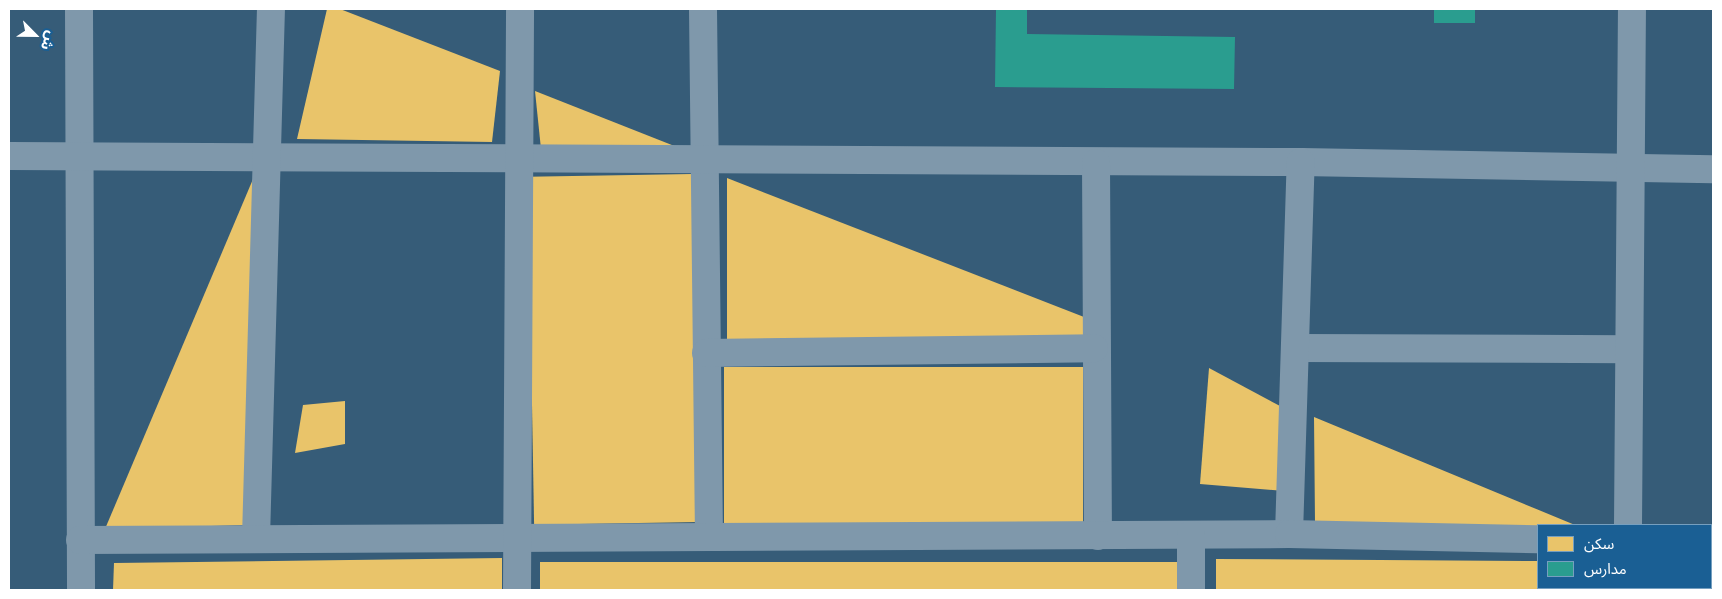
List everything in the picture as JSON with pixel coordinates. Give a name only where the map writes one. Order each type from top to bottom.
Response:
[{"type":"street","points":[[79,9],[81,590]]},
{"type":"street","points":[[256,538],[271,9]]},
{"type":"street","points":[[517,590],[520,9]]},
{"type":"street","points":[[703,9],[709,536]]},
{"type":"street","points":[[1628,524],[1627,349],[1633,168],[1632,9]]},
{"type":"street","points":[[9,156],[267,157],[520,162],[704,160],[1096,163],[1302,162],[1713,170]]},
{"type":"street","points":[[1289,534],[1302,162]]},
{"type":"street","points":[[1096,163],[1094,348],[1098,536]]},
{"type":"street","points":[[706,353],[1094,348]]},
{"type":"street","points":[[1296,348],[1627,349]]},
{"type":"street","points":[[80,540],[256,538],[517,540],[709,536],[1289,534],[1537,539]]},
{"type":"street","points":[[1191,535],[1191,590]]},
{"type":"building: سكن","points":[[327,9],[340,9],[500,71],[492,142],[297,139]]},
{"type":"building: سكن","points":[[535,91],[682,149],[541,149]]},
{"type":"building: سكن","points":[[256,172],[247,525],[105,529]]},
{"type":"building: سكن","points":[[692,174],[698,522],[534,525],[528,177]]},
{"type":"building: سكن","points":[[727,178],[1084,317],[1083,338],[727,339]]},
{"type":"building: سكن","points":[[724,367],[1083,367],[1083,526],[724,526]]},
{"type":"building: سكن","points":[[1209,368],[1280,406],[1284,491],[1200,484]]},
{"type":"building: سكن","points":[[345,401],[345,444],[295,453],[303,405]]},
{"type":"building: سكن","points":[[1314,417],[1573,524],[1537,524],[1537,530],[1315,523]]},
{"type":"building: سكن","points":[[502,558],[502,590],[113,590],[114,563]]},
{"type":"building: سكن","points":[[1216,559],[1537,561],[1537,589],[1619,590],[1216,590]]},
{"type":"building: سكن","points":[[540,562],[1182,562],[1182,590],[540,590]]},
{"type":"building: سكن","points":[[1653,589],[1710,589],[1710,590]]},
{"type":"building: مدارس","points":[[996,9],[1027,9],[1027,34],[1235,37],[1234,89],[995,87]]},
{"type":"building: مدارس","points":[[1434,9],[1475,9],[1475,23],[1434,23]]}]
